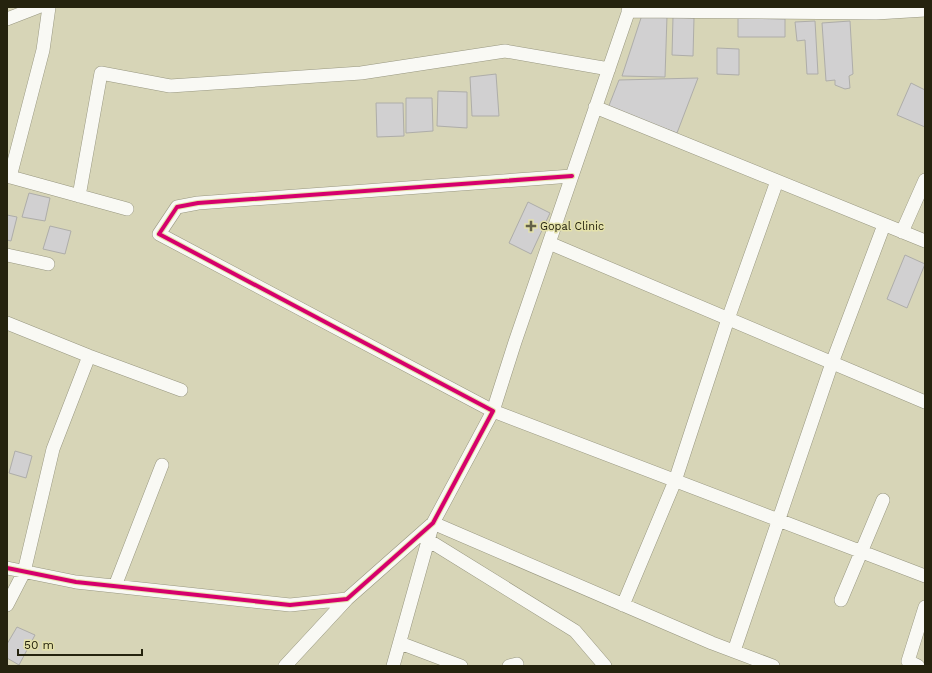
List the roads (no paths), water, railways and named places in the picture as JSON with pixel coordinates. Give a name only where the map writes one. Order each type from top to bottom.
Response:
[{"type":"street","points":[[7,19],[38,7]]},
{"type":"street","points":[[50,7],[43,50],[8,177],[127,209]]},
{"type":"street","points":[[393,666],[433,523],[493,411],[515,342],[629,9],[798,10],[876,13],[925,10]]},
{"type":"street","points":[[79,196],[101,73],[170,86],[361,73],[505,51],[608,69]]},
{"type":"street","points":[[595,107],[925,241]]},
{"type":"street","points":[[572,176],[198,203],[178,207],[159,234],[493,411],[925,576]]},
{"type":"street","points":[[623,605],[675,480],[728,318],[777,180]]},
{"type":"street","points":[[902,232],[925,180]]},
{"type":"street","points":[[734,651],[832,363],[884,224]]},
{"type":"street","points":[[549,242],[925,402]]},
{"type":"street","points":[[7,255],[48,264]]},
{"type":"street","points":[[7,323],[89,356],[182,390]]},
{"type":"street","points":[[7,604],[24,572],[53,449],[89,356]]},
{"type":"street","points":[[114,586],[162,465]]},
{"type":"street","points":[[841,600],[883,500]]},
{"type":"street","points":[[285,666],[347,599],[433,523]]},
{"type":"street","points":[[433,523],[767,665]]},
{"type":"street","points":[[428,540],[575,631],[605,666]]},
{"type":"street","points":[[7,568],[76,582],[290,605],[347,599]]},
{"type":"street","points":[[911,664],[925,607]]},
{"type":"street","points":[[400,643],[446,663],[461,666]]},
{"type":"place","name":"Gopal Clinic","points":[[531,226]]}]
